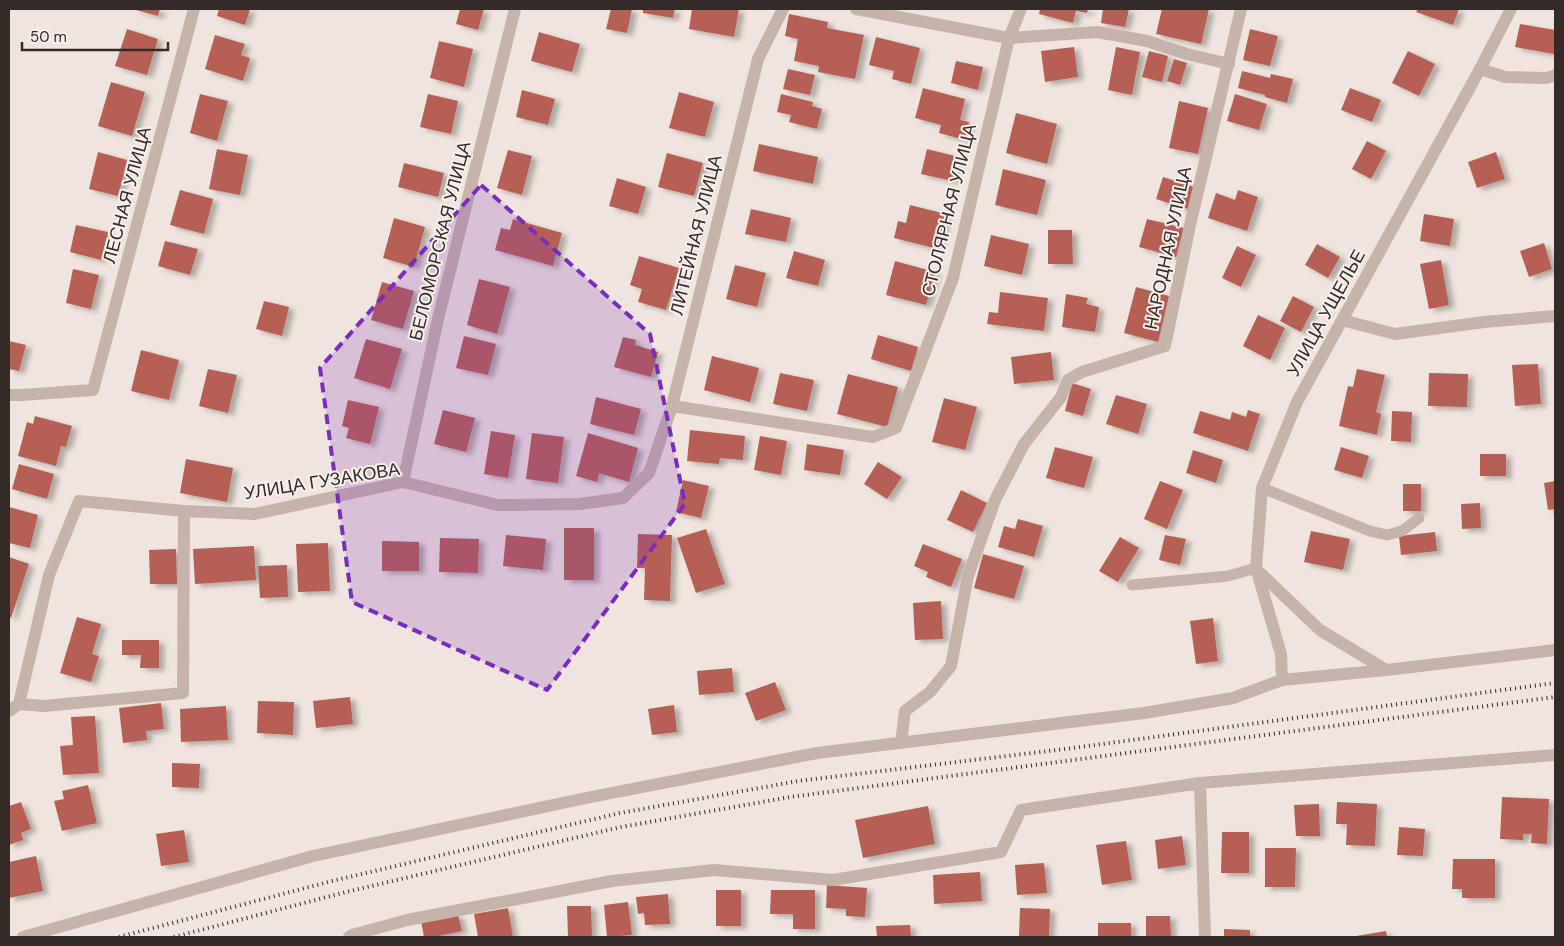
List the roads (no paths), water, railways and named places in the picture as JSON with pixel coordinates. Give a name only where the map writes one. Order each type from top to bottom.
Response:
[{"type":"street","name":"ЛЕСНАЯ УЛИЦА","points":[[9,395],[93,390],[194,9]]},
{"type":"street","name":"БЕЛОМОРСКАЯ УЛИЦА","points":[[403,482],[438,319],[515,9]]},
{"type":"street","name":"ЛИТЕЙНАЯ УЛИЦА","points":[[650,473],[672,406],[758,59],[783,9]]},
{"type":"street","points":[[856,9],[1009,38],[1097,32],[1147,41],[1187,54],[1229,64]]},
{"type":"street","name":"СТОЛЯРНАЯ УЛИЦА","points":[[672,406],[873,437],[896,428],[954,278],[1009,38],[1021,9]]},
{"type":"street","name":"НАРОДНАЯ УЛИЦА","points":[[901,743],[906,711],[930,692],[951,666],[968,576],[994,500],[1024,444],[1061,398],[1068,380],[1082,372],[1165,346],[1190,225],[1241,9]]},
{"type":"street","name":"УЛИЦА УЩЕЛЬЕ","points":[[1282,680],[1281,654],[1256,568],[1262,488],[1297,402],[1480,69],[1510,9]]},
{"type":"street","points":[[1480,69],[1504,77],[1547,78],[1555,75]]},
{"type":"street","points":[[1342,320],[1395,334],[1484,322],[1555,316]]},
{"type":"street","name":"УЛИЦА ГУЗАКОВА","points":[[14,708],[48,575],[79,501],[184,511],[255,514],[403,482],[498,505],[579,504],[622,498],[650,473]]},
{"type":"street","points":[[14,708],[183,693],[184,511]]},
{"type":"street","points":[[1256,568],[1320,630],[1386,670]]},
{"type":"street","points":[[23,937],[313,856],[576,800],[817,753],[1144,713],[1233,698],[1282,680],[1555,650]]},
{"type":"street","points":[[348,937],[407,920],[612,881],[714,870],[833,880],[1002,852],[1021,810],[1200,782],[1555,755]]},
{"type":"street","points":[[1200,782],[1204,937]]},
{"type":"lane","points":[[1262,488],[1370,531],[1387,535],[1402,531],[1419,518]]},
{"type":"lane","points":[[1132,585],[1219,577],[1256,568]]},
{"type":"railway","points":[[119,937],[332,881],[620,813],[798,781],[1065,749],[1555,683]]},
{"type":"railway","points":[[174,937],[346,892],[621,827],[790,797],[1555,697]]}]
